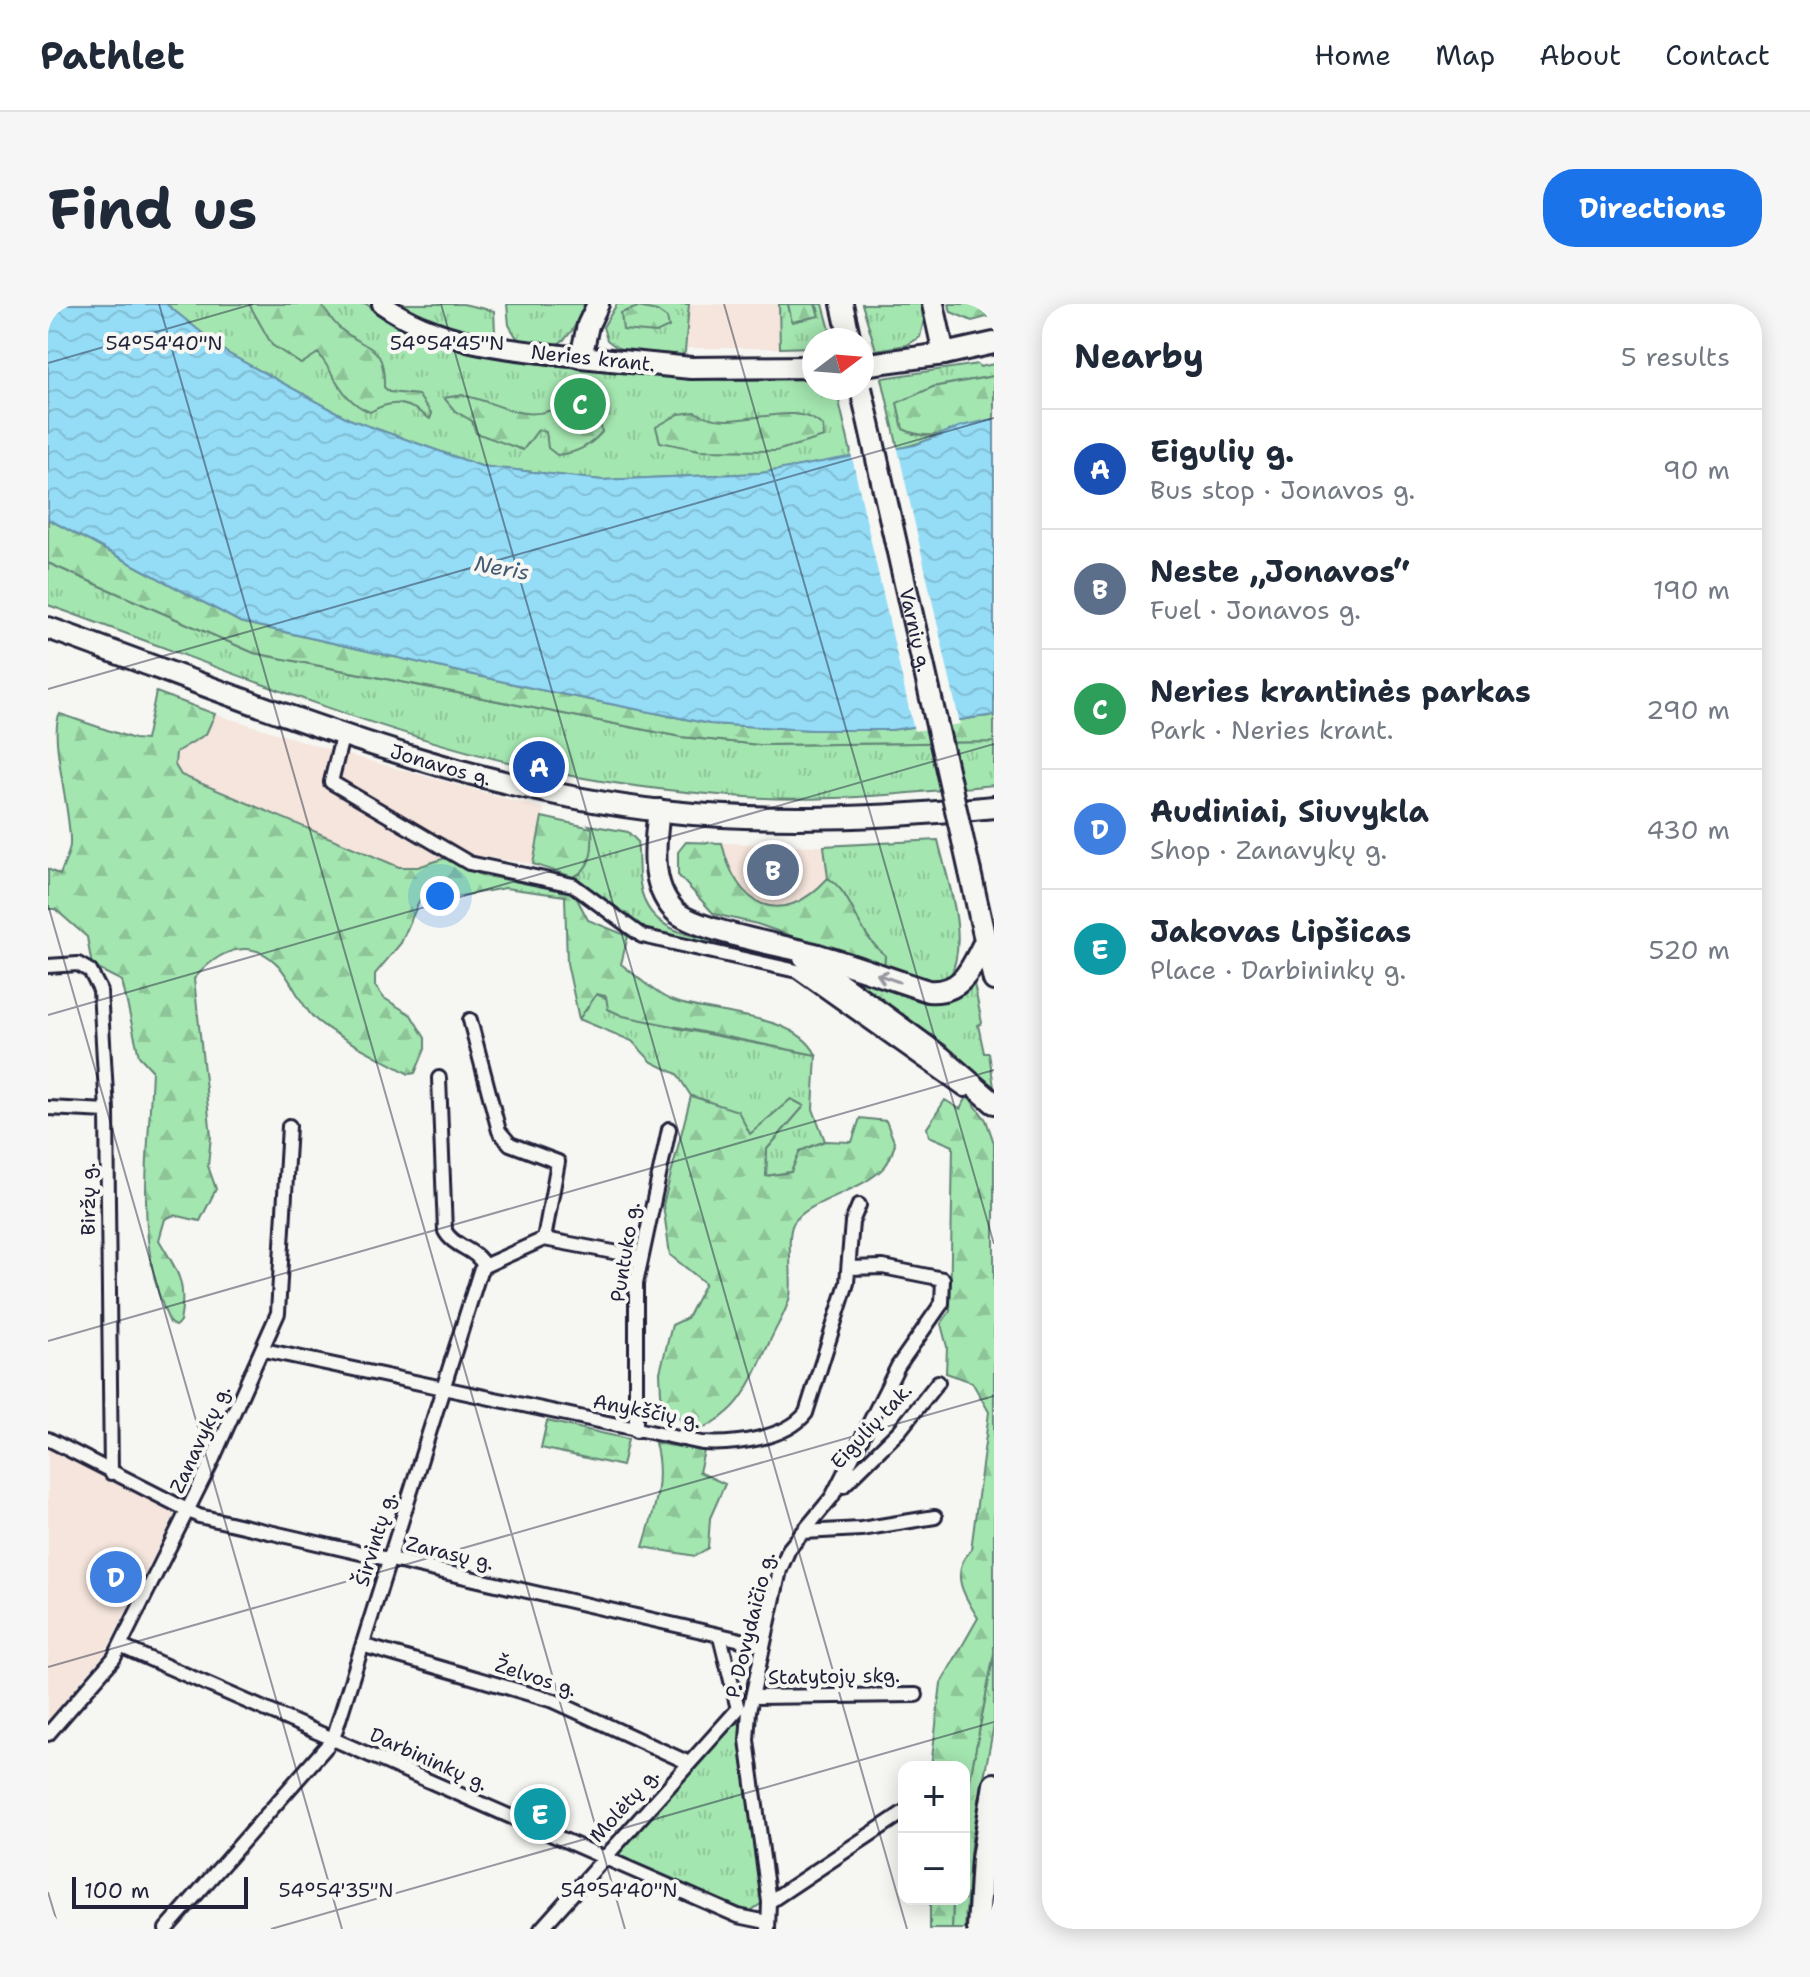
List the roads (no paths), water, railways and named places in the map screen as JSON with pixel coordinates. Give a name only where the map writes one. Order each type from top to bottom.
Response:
[{"type":"main road","name":"Neries krant.","points":[[382,304],[409,321],[470,342],[691,368],[802,367]]},
{"type":"main road","points":[[581,357],[588,325],[598,304]]},
{"type":"main road","points":[[842,304],[847,328]]},
{"type":"main road","points":[[933,304],[944,354]]},
{"type":"main road","points":[[874,363],[944,354],[994,343]]},
{"type":"main road","name":"Varnių g.","points":[[864,400],[977,907],[990,936]]},
{"type":"main road","name":"Jonavos g.","points":[[48,628],[343,733],[488,778],[659,810],[821,819],[994,807]]},
{"type":"main road","points":[[659,810],[656,869],[665,898],[673,910],[692,923],[939,992],[962,983],[990,936]]},
{"type":"main road","points":[[990,936],[994,980]]},
{"type":"main road","points":[[794,950],[994,1103]]},
{"type":"main road","points":[[978,1929],[982,1858],[994,1784]]},
{"type":"street","points":[[343,733],[331,782],[412,831],[485,869],[557,879],[573,885],[629,930],[642,936],[797,971],[938,1062],[974,1097]]},
{"type":"street","name":"Biržų g.","points":[[48,966],[78,964],[90,971],[100,990],[107,1111],[111,1473]]},
{"type":"street","points":[[470,1020],[499,1131],[510,1144],[558,1162],[544,1239]]},
{"type":"street","points":[[439,1078],[445,1231],[451,1240],[477,1254],[484,1266],[544,1239],[640,1257]]},
{"type":"street","points":[[48,1108],[107,1111]]},
{"type":"street","name":"Zanavykų g.","points":[[48,1734],[114,1658],[264,1350],[281,1300],[289,1126]]},
{"type":"street","name":"Puntuko g.","points":[[636,1431],[635,1303],[640,1257],[669,1129]]},
{"type":"street","name":"Anykščių g.","points":[[264,1350],[636,1431],[722,1444],[773,1433],[799,1422],[806,1413],[850,1268],[852,1222],[859,1205]]},
{"type":"street","name":"Širvintų g.","points":[[166,1929],[333,1739],[365,1646],[476,1278],[484,1266]]},
{"type":"street","name":"P. Dovydaičio g.","points":[[768,1926],[769,1902],[751,1789],[743,1710],[752,1697],[784,1558],[832,1497],[898,1366],[942,1303],[943,1279],[883,1267],[850,1268]]},
{"type":"street","name":"Eigulių tak.","points":[[832,1497],[865,1461],[900,1430],[938,1382]]},
{"type":"street","name":"Zarasų g.","points":[[48,1439],[187,1511],[763,1645]]},
{"type":"street","points":[[803,1532],[861,1529],[935,1517]]},
{"type":"street","points":[[720,1636],[743,1710]]},
{"type":"street","name":"Darbininkų g.","points":[[120,1646],[738,1916],[768,1926]]},
{"type":"street","name":"Želvos g.","points":[[365,1646],[554,1701],[689,1763]]},
{"type":"street","name":"Statytojų skg.","points":[[752,1697],[916,1695]]},
{"type":"street","name":"Molėtų g.","points":[[541,1929],[689,1763],[743,1710]]},
{"type":"street","points":[[769,1902],[898,1816]]},
{"type":"water","name":"Neris","points":[[48,304],[166,304],[227,353],[349,419],[481,466],[602,480],[761,473],[915,445],[961,426],[994,419],[994,715],[891,730],[813,730],[710,724],[536,689],[240,622],[48,519]]},
{"type":"place","name":"Neries krantinės parkas","points":[[580,404]]},
{"type":"place","name":"Eigulių g.","points":[[539,767]]},
{"type":"place","name":"Neste „Jonavos“","points":[[773,870]]},
{"type":"place","name":"Audiniai, Siuvykla","points":[[116,1577]]},
{"type":"place","name":"Jakovas Lipšicas","points":[[540,1814]]}]
